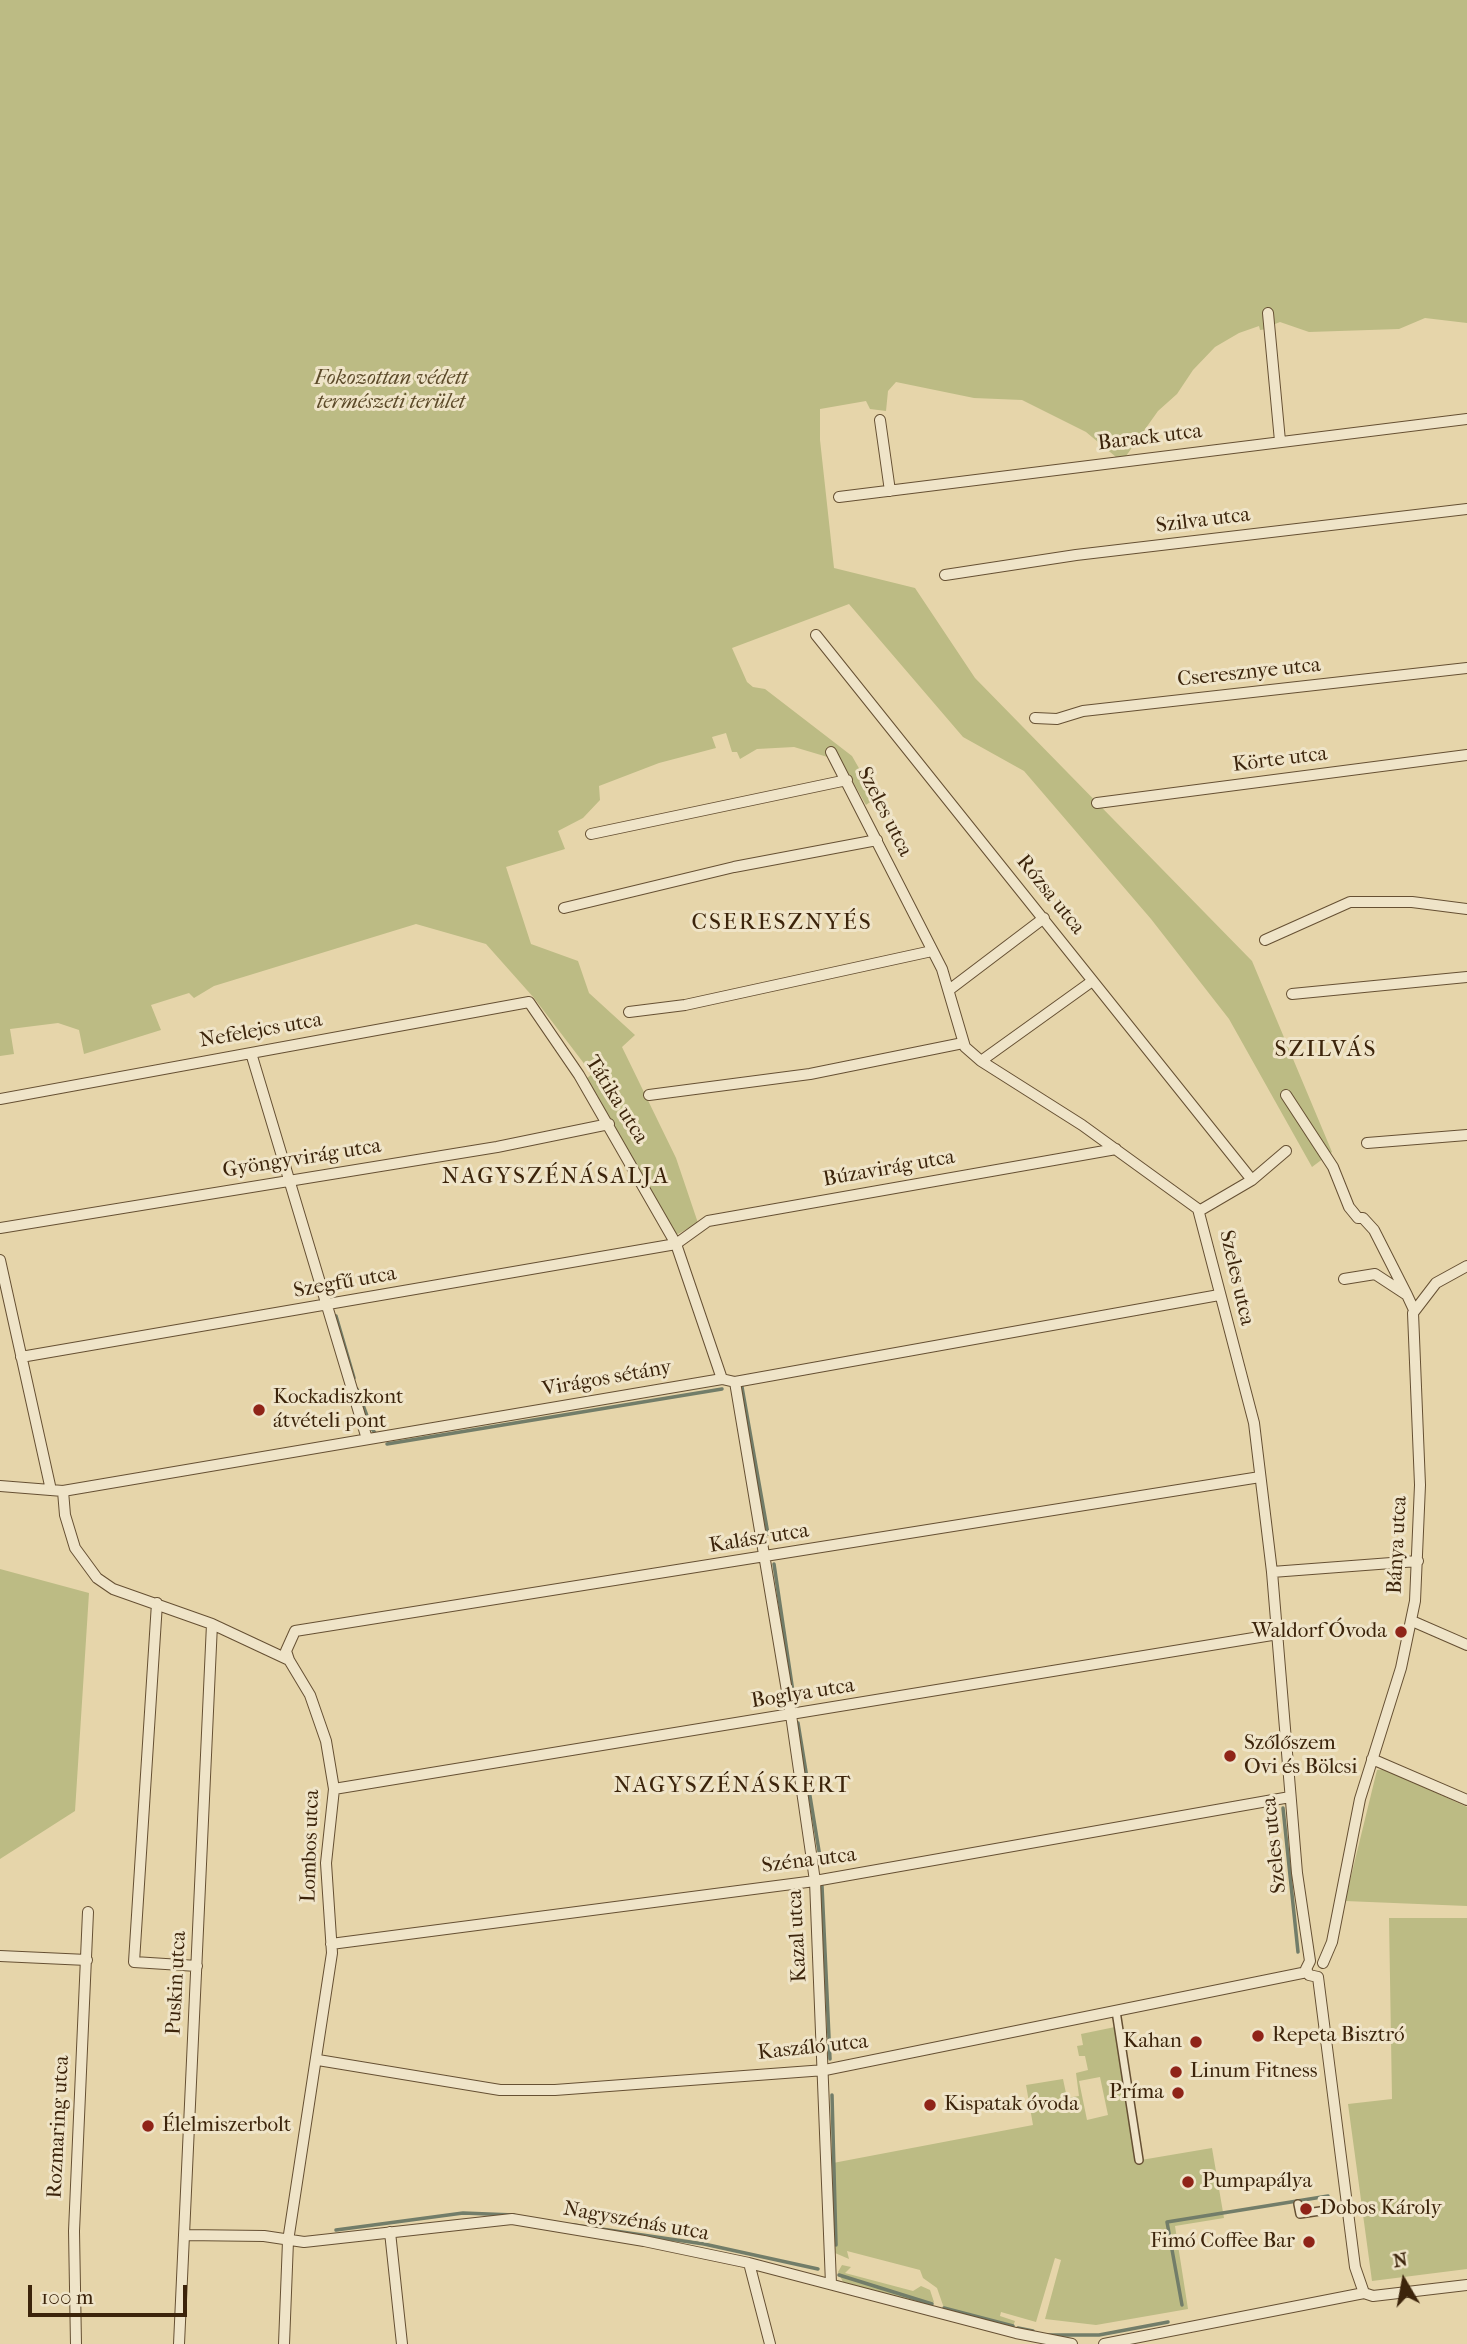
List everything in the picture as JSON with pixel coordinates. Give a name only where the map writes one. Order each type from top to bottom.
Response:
[{"type":"street","points":[[1268,313],[1280,441]]},
{"type":"street","name":"Barack utca","points":[[839,497],[1467,419]]},
{"type":"street","points":[[880,420],[890,491]]},
{"type":"street","name":"Szilva utca","points":[[945,575],[1076,555],[1467,509]]},
{"type":"street","name":"Rózsa utca","points":[[816,635],[1252,1181]]},
{"type":"street","name":"Cseresznye utca","points":[[1035,718],[1057,719],[1083,711],[1467,668]]},
{"type":"street","name":"Szeles utca","points":[[831,752],[932,951],[949,990],[962,1043],[981,1061],[1116,1149],[1189,1200],[1199,1211],[1254,1421],[1278,1634],[1290,1797],[1305,1941],[1310,1961],[1307,1972]]},
{"type":"street","name":"Körte utca","points":[[1097,803],[1467,755]]},
{"type":"street","points":[[591,834],[847,780]]},
{"type":"street","points":[[564,908],[734,867],[877,840]]},
{"type":"street","points":[[1265,940],[1350,902],[1412,902],[1467,909]]},
{"type":"street","points":[[949,990],[1044,918]]},
{"type":"street","points":[[629,1012],[685,1005],[932,951]]},
{"type":"street","points":[[1292,994],[1467,977]]},
{"type":"street","points":[[981,1061],[1091,982]]},
{"type":"street","name":"Nefelejcs utca","points":[[0,1099],[529,1002]]},
{"type":"street","name":"Tátika utca","points":[[529,1002],[609,1124],[676,1244],[722,1379]]},
{"type":"street","points":[[649,1095],[810,1074],[962,1043]]},
{"type":"street","points":[[251,1053],[367,1439]]},
{"type":"street","points":[[1286,1095],[1333,1167],[1349,1207],[1374,1230],[1414,1310],[1436,1283],[1467,1266]]},
{"type":"street","name":"Gyöngyvirág utca","points":[[0,1228],[497,1147],[609,1124]]},
{"type":"street","points":[[1367,1143],[1467,1135]]},
{"type":"street","name":"Búzavirág utca","points":[[676,1244],[708,1221],[1116,1149]]},
{"type":"street","points":[[1199,1211],[1252,1181],[1286,1151]]},
{"type":"street","name":"Szegfű utca","points":[[21,1357],[326,1307],[676,1244]]},
{"type":"street","points":[[0,1260],[5,1311],[21,1357],[51,1490]]},
{"type":"street","points":[[1344,1279],[1375,1274],[1407,1295]]},
{"type":"street","name":"Virágos sétány","points":[[0,1486],[64,1491],[722,1379],[735,1382],[1219,1295]]},
{"type":"street","name":"Bánya utca","points":[[1323,1963],[1332,1942],[1354,1826],[1412,1621],[1418,1561],[1420,1485],[1411,1327],[1414,1310]]},
{"type":"street","name":"Kazal utca","points":[[735,1382],[791,1715],[815,1881],[825,2070],[831,2284]]},
{"type":"street","name":"Kalász utca","points":[[289,1660],[286,1651],[295,1631],[1260,1477]]},
{"type":"street","points":[[64,1491],[69,1532],[83,1562],[97,1578],[113,1589],[212,1624],[289,1660]]},
{"type":"street","points":[[1272,1572],[1418,1561]]},
{"type":"street","points":[[158,1603],[134,1962],[197,1966]]},
{"type":"street","points":[[1412,1621],[1467,1645]]},
{"type":"street","name":"Puskin utca","points":[[179,2344],[212,1624]]},
{"type":"street","name":"Boglya utca","points":[[334,1788],[1278,1634]]},
{"type":"street","name":"Lombos utca","points":[[284,2344],[288,2241],[318,2060],[331,1944],[326,1873],[334,1788],[326,1741],[310,1695],[289,1660]]},
{"type":"street","points":[[1372,1759],[1467,1800]]},
{"type":"street","name":"Széna utca","points":[[331,1944],[815,1881],[1290,1797]]},
{"type":"street","name":"Rozmaring utca","points":[[76,2344],[74,2231],[88,1912]]},
{"type":"street","points":[[0,1956],[87,1960]]},
{"type":"street","points":[[1310,1961],[1316,1959],[1323,1963],[1324,1971],[1318,1977]]},
{"type":"street","points":[[1307,1972],[1318,1977]]},
{"type":"street","name":"Kaszáló utca","points":[[318,2060],[500,2090],[555,2090],[825,2070],[1307,1972]]},
{"type":"street","points":[[1318,1977],[1356,2274],[1364,2293]]},
{"type":"street","points":[[1116,2011],[1139,2160]]},
{"type":"street","points":[[1298,2204],[1300,2214],[1347,2207]]},
{"type":"street","name":"Nagyszénás utca","points":[[184,2235],[264,2236],[304,2242],[512,2219],[645,2241],[749,2263],[1016,2333],[1072,2344]]},
{"type":"street","points":[[390,2232],[402,2344]]},
{"type":"street","points":[[749,2263],[770,2344]]},
{"type":"street","points":[[1104,2344],[1364,2293],[1373,2296],[1467,2286]]},
{"type":"green space","name":"Fokozottan védett természeti terület","points":[[0,0],[1467,0],[1467,323],[1425,318],[1399,329],[1309,332],[1280,322],[1275,324],[1275,328],[1260,330],[1259,326],[1239,333],[1215,347],[1193,370],[1177,394],[1158,411],[1126,456],[1116,457],[1086,432],[1022,400],[974,398],[896,382],[888,391],[886,411],[870,409],[866,401],[820,409],[820,440],[834,568],[915,588],[975,678],[1252,961],[1332,1152],[1312,1167],[1229,1019],[1151,919],[1024,771],[963,737],[849,604],[732,648],[747,682],[753,687],[765,689],[852,756],[876,798],[866,805],[841,761],[794,747],[757,749],[740,759],[737,752],[732,752],[726,733],[712,737],[716,748],[659,763],[599,786],[600,800],[583,818],[558,831],[565,849],[506,867],[531,944],[578,961],[589,993],[635,1035],[622,1047],[676,1158],[698,1223],[676,1235],[586,1079],[592,1074],[534,998],[486,944],[416,924],[214,986],[194,998],[189,993],[151,1005],[161,1030],[84,1054],[79,1030],[58,1023],[10,1029],[14,1054],[0,1056]]},
{"type":"green space","points":[[0,1569],[89,1593],[75,1811],[0,1859]]},
{"type":"green space","points":[[1384,1769],[1467,1807],[1467,1906],[1345,1901],[1377,1770]]},
{"type":"green space","points":[[1389,1918],[1467,1918],[1467,2269],[1372,2281],[1348,2104],[1392,2099]]},
{"type":"green space","points":[[1115,2027],[1141,2160],[1212,2148],[1224,2218],[1175,2226],[1188,2309],[1096,2325],[1045,2319],[1061,2260],[1055,2258],[1036,2322],[1001,2312],[1000,2316],[1015,2321],[1012,2329],[945,2311],[937,2288],[923,2278],[920,2270],[847,2251],[849,2259],[835,2253],[833,2163],[1033,2125],[1026,2085],[1063,2079],[1067,2098],[1079,2096],[1076,2073],[1088,2070],[1085,2056],[1079,2056],[1077,2046],[1083,2045],[1081,2034]],"holes":[[[1100,2077],[1108,2115],[1087,2120],[1079,2081]]]},
{"type":"green space","points":[[842,2265],[851,2267],[845,2273],[913,2291],[921,2286],[930,2290],[934,2302],[930,2306],[843,2282],[838,2272]]},
{"type":"waterway","points":[[336,1316],[354,1378]]},
{"type":"waterway","points":[[742,1387],[768,1534]]},
{"type":"waterway","points":[[357,1389],[376,1434]]},
{"type":"waterway","points":[[387,1444],[722,1389]]},
{"type":"waterway","points":[[774,1564],[793,1692]]},
{"type":"waterway","points":[[798,1723],[820,1857]]},
{"type":"waterway","points":[[1283,1808],[1298,1952]]},
{"type":"waterway","points":[[822,1886],[830,2059]]},
{"type":"waterway","points":[[832,2095],[836,2245]]},
{"type":"waterway","points":[[1182,2305],[1167,2222],[1328,2196]]},
{"type":"waterway","points":[[336,2230],[463,2213],[514,2215]]},
{"type":"waterway","points":[[574,2225],[704,2244],[818,2269]]},
{"type":"waterway","points":[[839,2275],[932,2304]]},
{"type":"waterway","points":[[944,2308],[1013,2326]]},
{"type":"waterway","points":[[1047,2335],[1099,2335],[1168,2322]]},
{"type":"waterway","points":[[1018,2328],[1033,2331]]},
{"type":"place","name":"Kockadiszkont átvételi pont","points":[[259,1410]]},
{"type":"place","name":"Waldorf Óvoda","points":[[1401,1632]]},
{"type":"place","name":"Szőlőszem Ovi és Bölcsi","points":[[1230,1756]]},
{"type":"place","name":"Repeta Bisztró","points":[[1258,2036]]},
{"type":"place","name":"Kahan","points":[[1196,2042]]},
{"type":"place","name":"Linum Fitness","points":[[1176,2072]]},
{"type":"place","name":"Príma","points":[[1178,2093]]},
{"type":"place","name":"Kispatak óvoda","points":[[930,2105]]},
{"type":"place","name":"Élelmiszerbolt","points":[[148,2126]]},
{"type":"place","name":"Pumpapálya","points":[[1188,2182]]},
{"type":"place","name":"Dobos Károly","points":[[1306,2209]]},
{"type":"place","name":"Fimó Coffee Bar","points":[[1309,2242]]},
{"type":"district","name":"CSERESZNYÉS","points":[[782,923]]},
{"type":"district","name":"SZILVÁS","points":[[1326,1050]]},
{"type":"district","name":"NAGYSZÉNÁSALJA","points":[[556,1177]]},
{"type":"district","name":"NAGYSZÉNÁSKERT","points":[[733,1786]]}]
